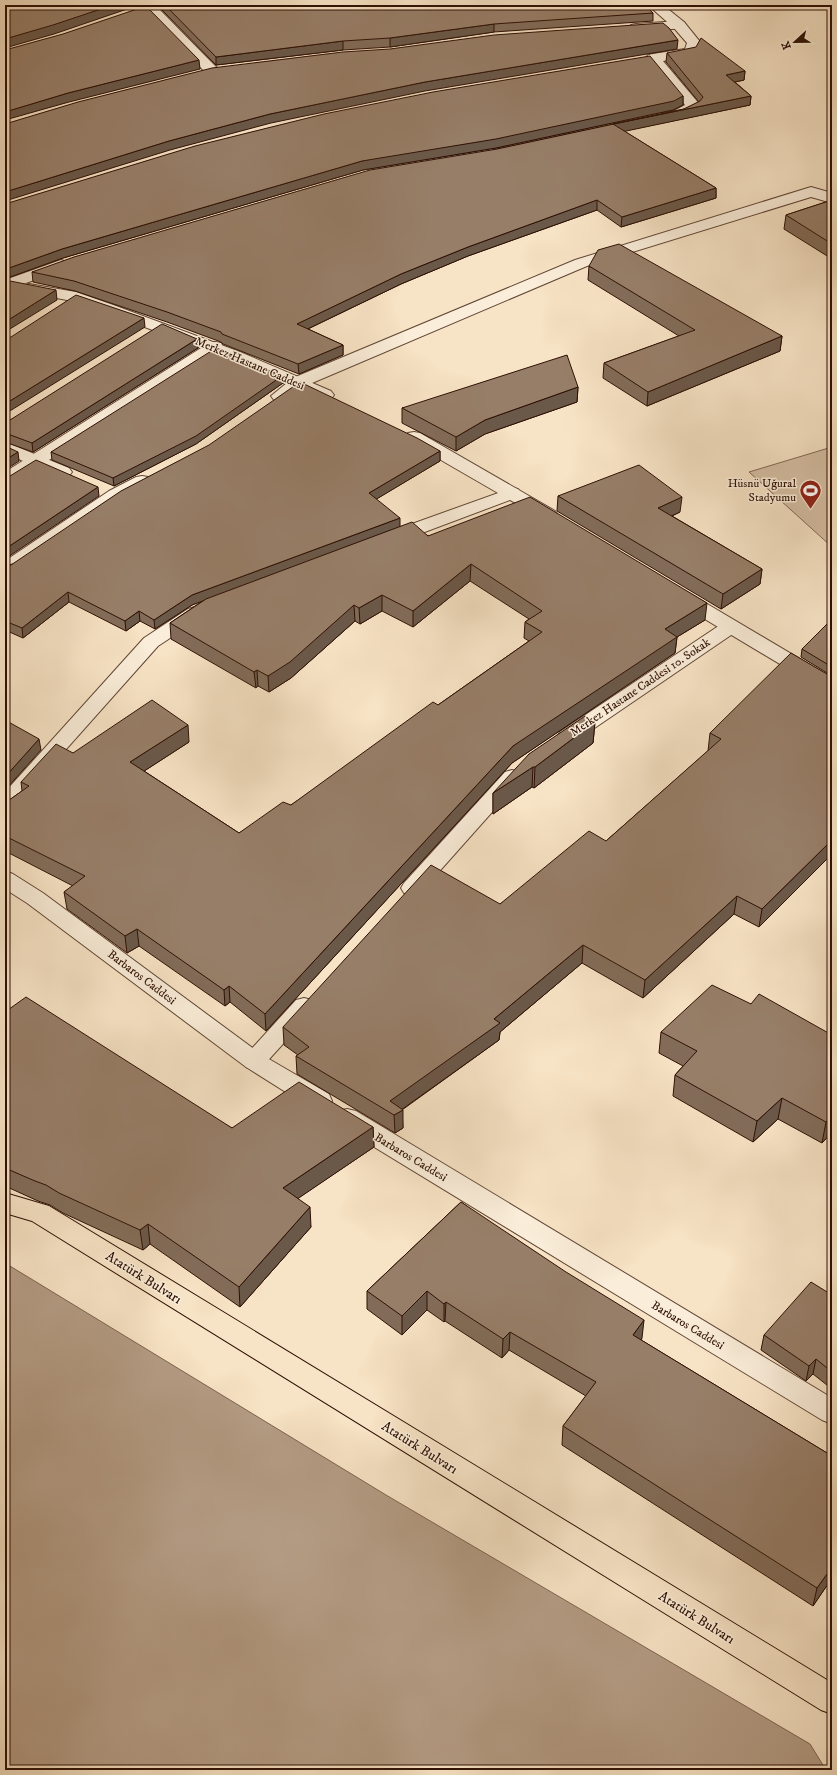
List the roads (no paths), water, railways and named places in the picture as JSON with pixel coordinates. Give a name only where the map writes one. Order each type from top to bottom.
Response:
[{"type":"main road","name":"Atatürk Bulvarı","points":[[5,1203],[40,1213],[832,1700]]},
{"type":"street","points":[[637,61],[690,52],[694,43],[679,25],[655,5]]},
{"type":"street","points":[[136,8],[154,6],[206,72],[228,69]]},
{"type":"street","points":[[625,29],[679,25]]},
{"type":"street","points":[[653,58],[694,106],[678,114],[655,119]]},
{"type":"street","points":[[267,405],[299,382],[581,263],[811,192],[832,198]]},
{"type":"street","points":[[7,283],[77,260]]},
{"type":"street","name":"Merkez Hastane Caddesi","points":[[7,283],[75,297],[161,326],[299,382],[341,402]]},
{"type":"street","points":[[56,309],[75,297]]},
{"type":"street","points":[[141,338],[161,326]]},
{"type":"street","points":[[5,480],[214,347]]},
{"type":"street","points":[[396,429],[424,442],[565,525]]},
{"type":"street","points":[[5,447],[80,479]]},
{"type":"street","points":[[5,569],[108,492],[155,474]]},
{"type":"street","points":[[378,543],[512,493]]},
{"type":"street","points":[[664,586],[832,687]]},
{"type":"street","points":[[5,805],[151,642],[200,610],[215,604]]},
{"type":"street","name":"Merkez Hastane Caddesi 10. Sokak","points":[[553,746],[730,627]]},
{"type":"street","points":[[398,903],[520,769],[527,764]]},
{"type":"street","name":"Barbaros Caddesi","points":[[5,879],[35,898],[254,1061],[832,1412]]},
{"type":"street","points":[[254,1061],[318,991]]},
{"type":"place","name":"Hüsnü Uğural Stadyumu","points":[[811,510]]}]
